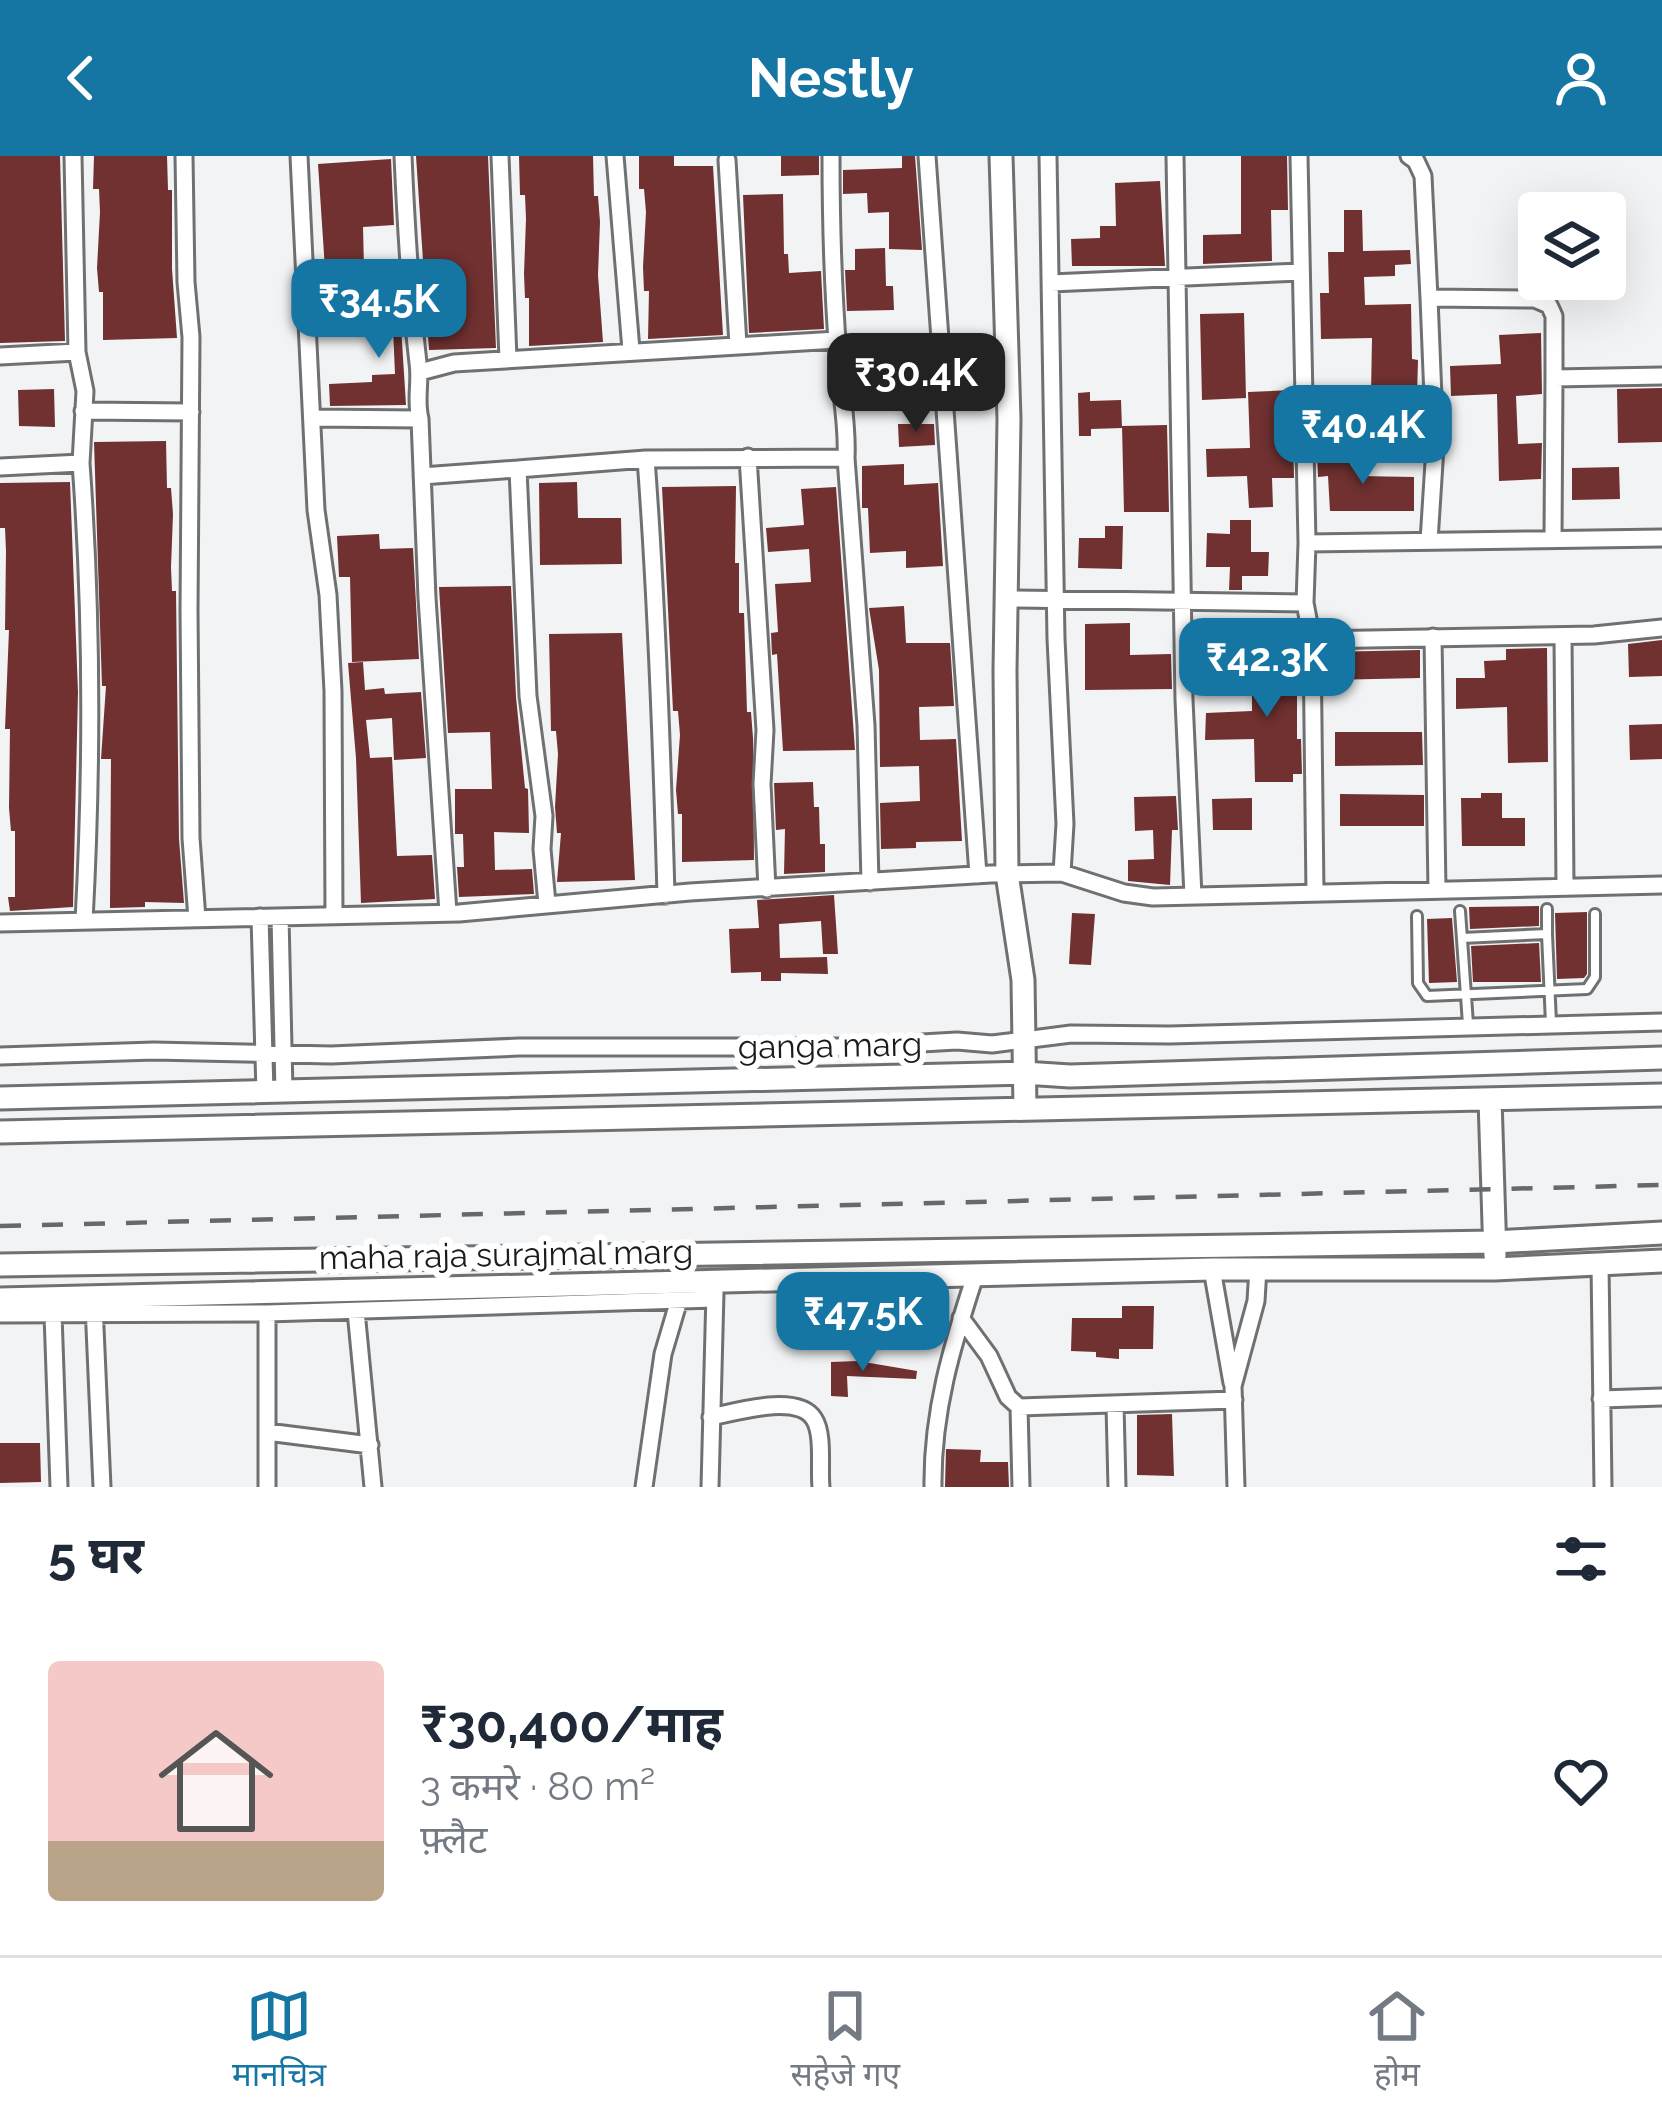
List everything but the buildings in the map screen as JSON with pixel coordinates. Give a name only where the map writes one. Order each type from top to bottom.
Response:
[{"type":"street","points":[[73,156],[77,352],[85,392],[80,463],[87,592],[84,922]]},
{"type":"street","points":[[184,156],[191,412],[191,838],[196,919]]},
{"type":"street","points":[[298,156],[316,510],[328,596],[333,692],[334,916]]},
{"type":"street","points":[[403,156],[448,913]]},
{"type":"street","points":[[500,156],[508,359]]},
{"type":"street","points":[[615,156],[631,350]]},
{"type":"street","points":[[831,156],[837,340],[848,420],[846,458],[866,724],[870,882]]},
{"type":"street","points":[[927,156],[978,875]]},
{"type":"street","points":[[1001,156],[1009,387],[1007,874],[1023,980],[1025,1109]]},
{"type":"street","points":[[1048,156],[1065,824],[1062,873]]},
{"type":"street","points":[[1175,156],[1193,896]]},
{"type":"street","points":[[1300,156],[1305,603],[1312,640],[1315,893]]},
{"type":"street","points":[[1409,156],[1423,176],[1435,447],[1429,541]]},
{"type":"street","points":[[727,160],[738,344]]},
{"type":"street","points":[[1051,283],[1301,272]]},
{"type":"street","points":[[1429,298],[1535,299],[1550,304],[1555,378],[1553,540]]},
{"type":"street","points":[[419,372],[454,363],[837,340]]},
{"type":"street","points":[[0,356],[77,352]]},
{"type":"street","points":[[1555,378],[1662,376]]},
{"type":"street","points":[[843,395],[907,387],[1009,387]]},
{"type":"street","points":[[83,411],[191,412]]},
{"type":"street","points":[[313,418],[420,419]]},
{"type":"street","points":[[748,457],[765,730],[762,784],[767,889]]},
{"type":"street","points":[[422,476],[646,459],[846,458]]},
{"type":"street","points":[[646,459],[666,896]]},
{"type":"street","points":[[0,467],[80,463]]},
{"type":"street","points":[[518,469],[528,695],[544,816],[547,904]]},
{"type":"street","points":[[1306,543],[1662,538]]},
{"type":"street","points":[[1007,599],[1305,603]]},
{"type":"street","points":[[1312,640],[1563,636],[1662,628]]},
{"type":"street","points":[[1563,636],[1565,887]]},
{"type":"street","points":[[1432,637],[1437,890]]},
{"type":"street","points":[[0,923],[448,913],[1007,874],[1062,873],[1124,893],[1193,896],[1662,885]]},
{"type":"street","points":[[260,917],[264,1053],[274,1091]]},
{"type":"street","points":[[274,1091],[284,1052],[280,917]]},
{"type":"street","points":[[0,1056],[851,1047],[1071,1034],[1662,1022]]},
{"type":"street","name":"ganga marg","points":[[0,1098],[1024,1073],[1070,1076],[1662,1058]]},
{"type":"street","name":"ganga marg","points":[[0,1132],[1662,1095]]},
{"type":"street","points":[[1490,1099],[1495,1269]]},
{"type":"street","name":"maha raja surajmal marg","points":[[0,1265],[1494,1242],[1662,1233]]},
{"type":"street","points":[[710,1487],[715,1253]]},
{"type":"street","name":"maha raja surajmal marg","points":[[0,1299],[94,1305],[715,1291],[975,1276],[1258,1268],[1495,1269],[1662,1261]]},
{"type":"street","points":[[89,1264],[102,1487]]},
{"type":"street","points":[[1600,1264],[1603,1487]]},
{"type":"street","points":[[1233,1393],[1256,1301],[1258,1268]]},
{"type":"street","points":[[1212,1269],[1233,1393],[1236,1487]]},
{"type":"street","points":[[933,1487],[936,1414],[975,1276]]},
{"type":"street","points":[[0,1314],[53,1314],[94,1305],[267,1313],[356,1311],[680,1300],[715,1291]]},
{"type":"street","points":[[644,1487],[663,1354],[680,1300]]},
{"type":"street","points":[[356,1311],[373,1487]]},
{"type":"street","points":[[267,1313],[267,1487]]},
{"type":"street","points":[[53,1314],[59,1487]]},
{"type":"street","points":[[962,1318],[1018,1407],[1021,1487]]},
{"type":"street","points":[[1018,1407],[1115,1405],[1233,1393]]},
{"type":"street","points":[[1601,1399],[1662,1397]]},
{"type":"street","points":[[1115,1405],[1117,1487]]},
{"type":"street","points":[[711,1417],[767,1406],[803,1409],[817,1428],[820,1487]]},
{"type":"street","points":[[267,1432],[370,1445]]},
{"type":"lane","points":[[1547,909],[1551,1023]]},
{"type":"lane","points":[[1460,911],[1468,1026]]},
{"type":"lane","points":[[1417,916],[1421,991],[1427,996],[1580,992],[1593,984],[1595,914]]},
{"type":"lane","points":[[1462,938],[1547,934]]},
{"type":"railway","points":[[0,1226],[1662,1185]]}]
